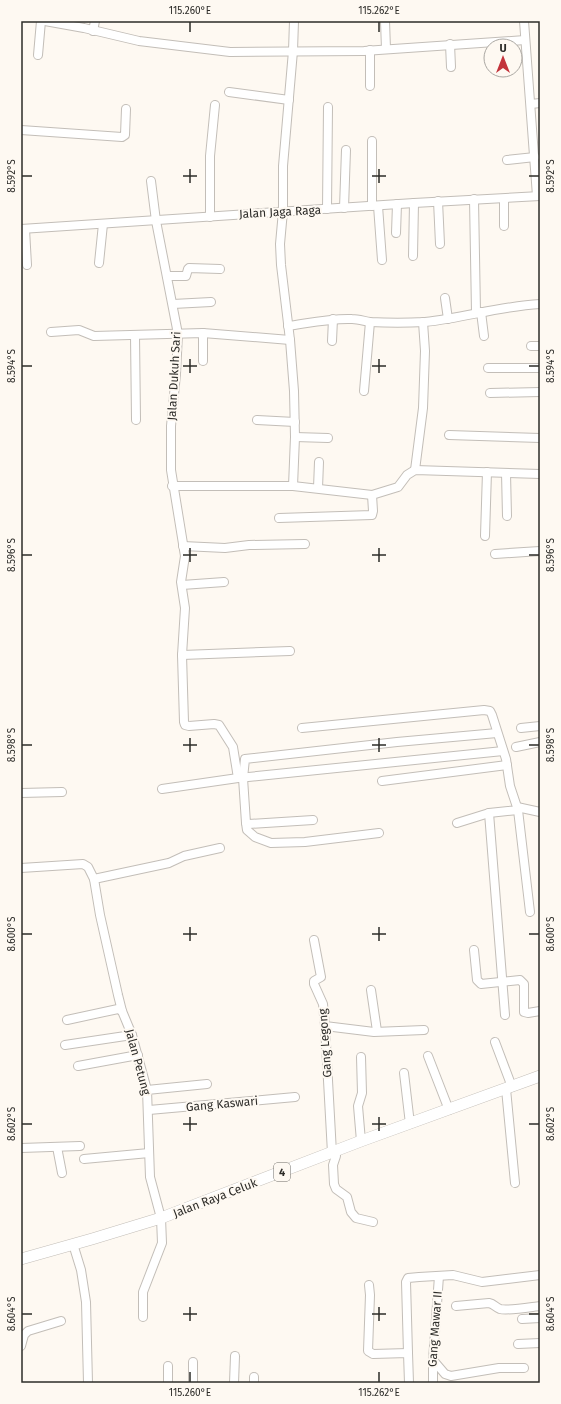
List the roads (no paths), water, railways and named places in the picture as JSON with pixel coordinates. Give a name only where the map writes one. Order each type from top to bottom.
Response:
[{"type":"highway","name":"Jalan Raya Celuk","points":[[21,1259],[161,1218],[361,1141],[540,1076]]},
{"type":"street","points":[[38,55],[41,21]]},
{"type":"street","points":[[45,21],[139,41],[230,52],[370,50],[525,40]]},
{"type":"street","points":[[93,31],[95,21]]},
{"type":"street","points":[[293,486],[295,437],[294,391],[280,244],[283,211],[282,166],[293,51],[294,21]]},
{"type":"street","points":[[385,21],[386,49]]},
{"type":"street","points":[[524,21],[539,196]]},
{"type":"street","points":[[450,44],[451,67]]},
{"type":"street","points":[[370,50],[370,86]]},
{"type":"street","points":[[229,92],[288,100]]},
{"type":"street","points":[[531,104],[540,103]]},
{"type":"street","points":[[210,217],[210,156],[215,105]]},
{"type":"street","points":[[327,209],[328,107]]},
{"type":"street","points":[[21,130],[122,137],[126,134],[126,109]]},
{"type":"street","points":[[372,140],[375,206],[382,260]]},
{"type":"street","points":[[344,208],[346,150]]},
{"type":"street","points":[[506,160],[535,157]]},
{"type":"street","name":"Jalan Dukuh Sari","points":[[151,181],[156,221],[168,276],[178,334],[171,426],[170,470],[185,556],[185,565],[182,577],[185,608],[182,656],[184,724],[188,726],[216,724],[221,728],[233,747],[240,778]]},
{"type":"street","name":"Jalan Jaga Raga","points":[[23,229],[375,206],[414,202],[504,199],[539,196]]},
{"type":"street","points":[[504,199],[504,226]]},
{"type":"street","points":[[474,200],[479,312],[484,336]]},
{"type":"street","points":[[438,201],[440,244]]},
{"type":"street","points":[[413,256],[414,202]]},
{"type":"street","points":[[396,233],[397,204]]},
{"type":"street","points":[[99,263],[103,224]]},
{"type":"street","points":[[23,229],[27,265]]},
{"type":"street","points":[[168,276],[186,276],[188,269],[190,268],[220,269]]},
{"type":"street","points":[[445,298],[448,319]]},
{"type":"street","points":[[173,304],[211,302]]},
{"type":"street","points":[[288,326],[333,319],[354,319],[370,322],[424,322],[529,304],[540,304]]},
{"type":"street","points":[[332,341],[333,319]]},
{"type":"street","points":[[364,391],[370,322]]},
{"type":"street","points":[[415,470],[424,408],[424,322]]},
{"type":"street","points":[[51,332],[79,330],[94,336],[203,333],[290,340]]},
{"type":"street","points":[[203,333],[203,361]]},
{"type":"street","points":[[135,335],[136,420]]},
{"type":"street","points":[[531,346],[540,346]]},
{"type":"street","points":[[488,368],[540,368]]},
{"type":"street","points":[[490,393],[540,392]]},
{"type":"street","points":[[257,420],[295,422]]},
{"type":"street","points":[[449,435],[540,438]]},
{"type":"street","points":[[295,437],[328,438]]},
{"type":"street","points":[[318,488],[319,462]]},
{"type":"street","points":[[172,486],[293,486],[372,495],[398,486],[407,475],[415,470],[540,474]]},
{"type":"street","points":[[485,536],[487,472]]},
{"type":"street","points":[[506,473],[507,516]]},
{"type":"street","points":[[279,518],[372,515],[372,495]]},
{"type":"street","points":[[183,546],[225,548],[249,545],[305,544]]},
{"type":"street","points":[[495,554],[540,551]]},
{"type":"street","points":[[182,585],[224,582]]},
{"type":"street","points":[[182,656],[290,651]]},
{"type":"street","points":[[302,728],[487,710],[492,715],[503,751],[517,809],[530,912]]},
{"type":"street","points":[[521,728],[540,726]]},
{"type":"street","points":[[379,833],[305,842],[272,843],[255,837],[247,830],[240,778],[244,761],[248,758],[497,733]]},
{"type":"street","points":[[516,747],[540,742]]},
{"type":"street","points":[[162,789],[240,778],[503,751]]},
{"type":"street","points":[[382,782],[507,765]]},
{"type":"street","points":[[21,793],[62,792]]},
{"type":"street","points":[[457,823],[489,813],[517,809],[540,812]]},
{"type":"street","points":[[489,813],[505,1015]]},
{"type":"street","points":[[246,823],[313,820]]},
{"type":"street","points":[[21,868],[83,864],[88,866],[94,879],[169,863],[184,856],[220,848]]},
{"type":"street","name":"Jalan Petung","points":[[94,879],[100,915],[122,1011],[132,1035],[148,1090],[150,1177],[161,1218],[161,1246],[143,1292],[143,1317]]},
{"type":"street","name":"Gang Legong","points":[[314,940],[321,977],[314,981],[314,984],[322,1004],[325,1026],[334,1152],[336,1156],[334,1165],[334,1184],[336,1189],[347,1197],[351,1212],[356,1218],[373,1222]]},
{"type":"street","points":[[474,950],[478,982],[481,984],[517,979],[522,981],[524,987],[524,1012],[528,1013],[540,1011]]},
{"type":"street","points":[[371,990],[377,1031]]},
{"type":"street","points":[[67,1020],[118,1009],[122,1011]]},
{"type":"street","points":[[325,1026],[377,1031],[424,1030]]},
{"type":"street","points":[[66,1045],[132,1035]]},
{"type":"street","points":[[496,1042],[509,1088],[515,1183]]},
{"type":"street","points":[[78,1066],[138,1055]]},
{"type":"street","points":[[428,1056],[449,1110]]},
{"type":"street","points":[[361,1057],[362,1093],[358,1106],[361,1141]]},
{"type":"street","points":[[404,1073],[410,1124]]},
{"type":"street","points":[[148,1090],[207,1084]]},
{"type":"street","name":"Gang Kaswari","points":[[149,1110],[295,1098]]},
{"type":"street","points":[[21,1148],[80,1146]]},
{"type":"street","points":[[57,1147],[62,1173]]},
{"type":"street","points":[[84,1159],[149,1153]]},
{"type":"street","points":[[73,1244],[81,1270],[86,1302],[88,1383]]},
{"type":"street","points":[[409,1383],[406,1280],[408,1278],[419,1276],[458,1276],[482,1282],[540,1275]]},
{"type":"street","name":"Gang Mawar II","points":[[433,1383],[433,1360],[439,1276]]},
{"type":"street","points":[[369,1285],[369,1352],[372,1354],[408,1353]]},
{"type":"street","points":[[456,1306],[489,1303],[504,1309],[540,1306]]},
{"type":"street","points":[[522,1319],[540,1318]]},
{"type":"street","points":[[21,1346],[24,1335],[28,1331],[61,1321]]},
{"type":"street","points":[[518,1344],[540,1343]]},
{"type":"street","points":[[234,1383],[235,1356]]},
{"type":"street","points":[[433,1360],[445,1374],[451,1376],[499,1368],[524,1368]]},
{"type":"street","points":[[193,1362],[193,1383]]},
{"type":"street","points":[[168,1366],[168,1383]]}]
